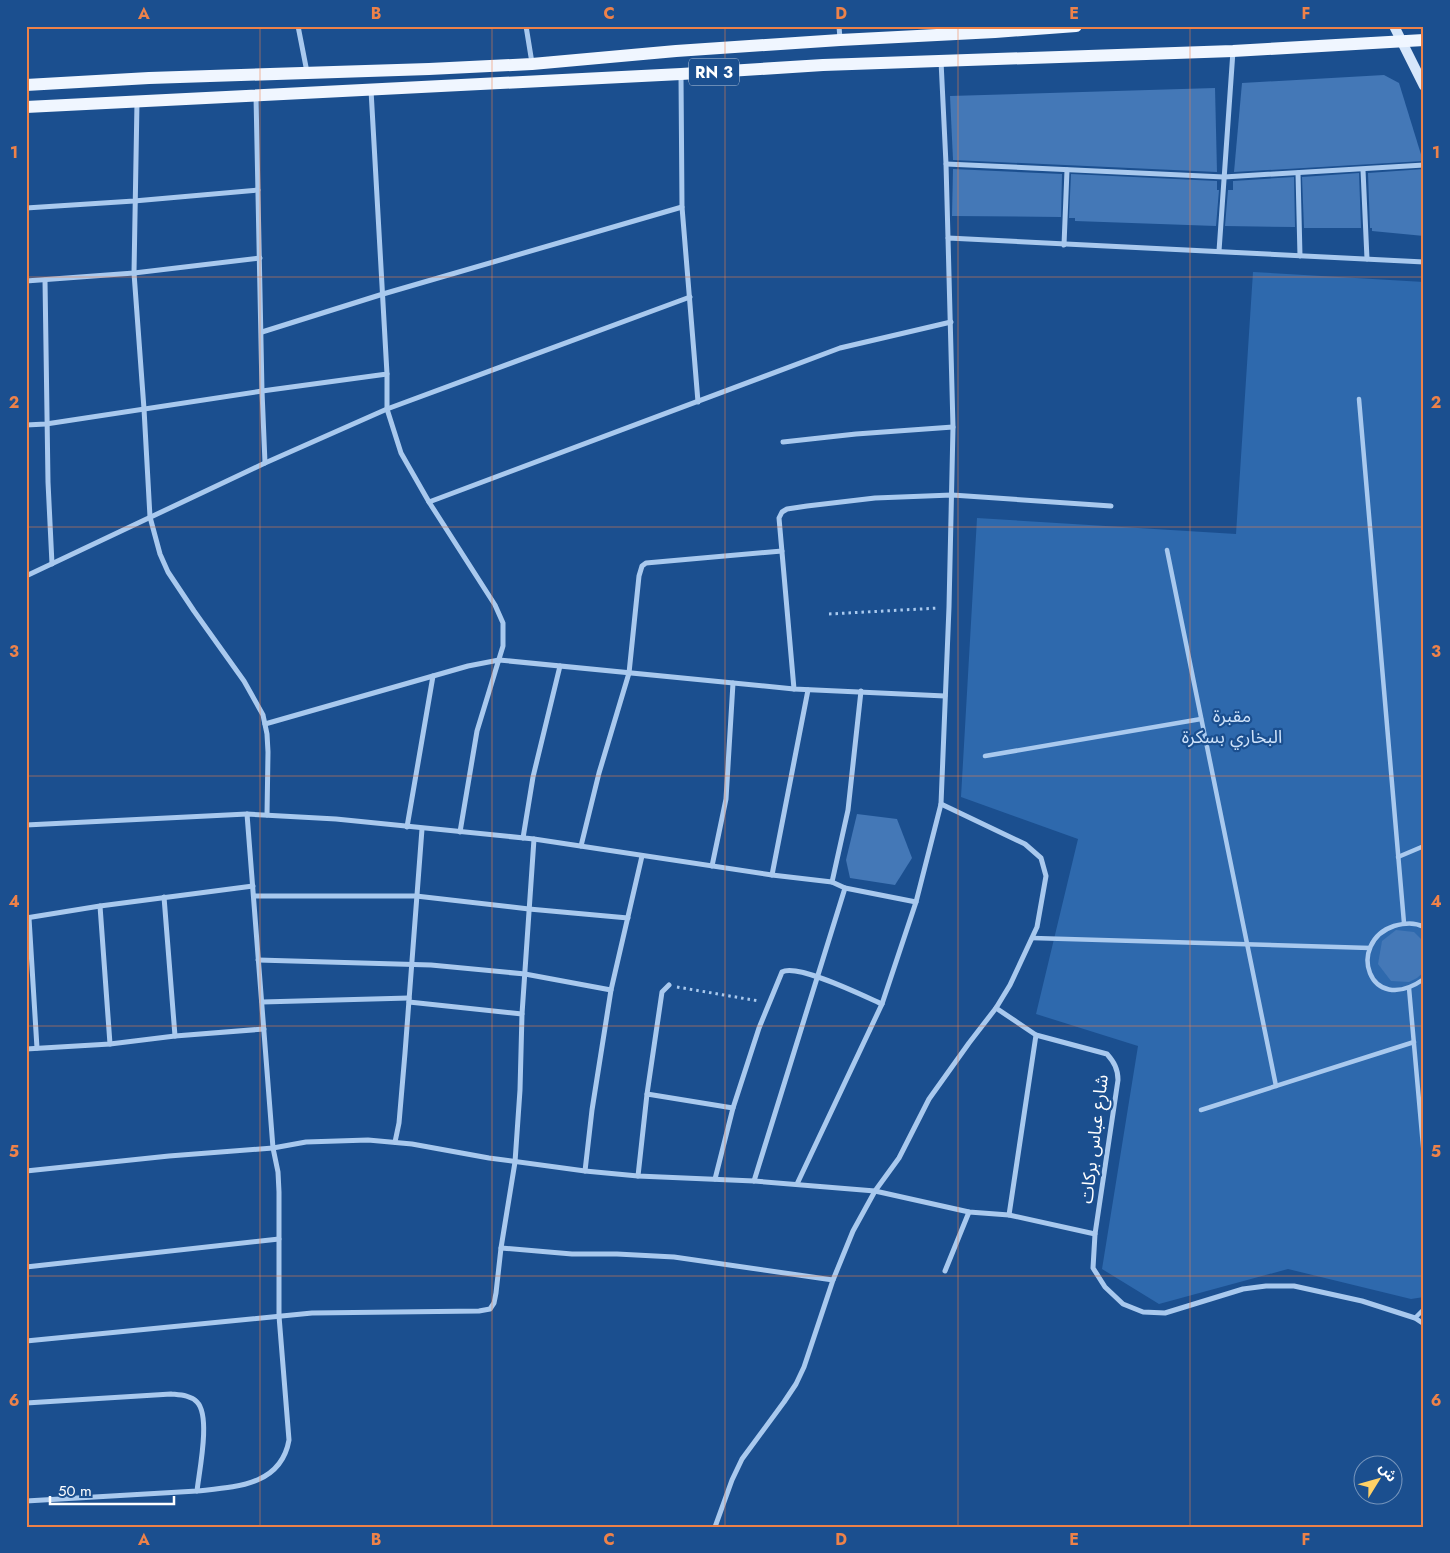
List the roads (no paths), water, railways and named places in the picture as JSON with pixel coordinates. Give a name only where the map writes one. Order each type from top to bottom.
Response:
[{"type":"main road","name":"RN 3","points":[[26,85],[532,64],[676,51],[995,29],[1076,26]]},
{"type":"main road","points":[[1394,26],[1424,86]]},
{"type":"main road","name":"RN 3","points":[[1402,42],[1424,30]]},
{"type":"main road","name":"RN 3","points":[[26,107],[823,66],[1233,51],[1424,40]]},
{"type":"street","points":[[298,26],[307,72]]},
{"type":"street","points":[[526,26],[532,64]]},
{"type":"street","points":[[839,26],[840,40]]},
{"type":"street","points":[[1219,251],[1233,51]]},
{"type":"street","points":[[797,1184],[882,1004],[916,902],[941,804],[949,607],[953,427],[946,164],[941,61]]},
{"type":"street","points":[[681,74],[682,207],[698,402]]},
{"type":"street","points":[[371,89],[383,294],[387,409],[401,454],[494,605],[503,623],[503,646],[477,731],[460,832]]},
{"type":"street","points":[[256,94],[262,391],[266,463]]},
{"type":"street","points":[[137,101],[134,273],[150,516],[160,554],[168,572],[244,681],[256,702],[265,724],[268,752],[267,815]]},
{"type":"street","points":[[946,164],[1224,177],[1424,166]]},
{"type":"street","points":[[1064,244],[1067,170]]},
{"type":"street","points":[[1363,170],[1367,259]]},
{"type":"street","points":[[1298,173],[1300,256]]},
{"type":"street","points":[[26,208],[258,190]]},
{"type":"street","points":[[262,332],[383,294],[682,207]]},
{"type":"street","points":[[948,238],[1424,262]]},
{"type":"street","points":[[26,281],[134,273],[260,258]]},
{"type":"street","points":[[45,280],[46,424],[52,564]]},
{"type":"street","points":[[26,576],[150,516],[387,409],[690,297]]},
{"type":"street","points":[[429,502],[840,348],[951,322]]},
{"type":"street","points":[[26,425],[46,424],[387,374]]},
{"type":"street","points":[[1359,399],[1404,923]]},
{"type":"street","points":[[783,442],[856,434],[953,427]]},
{"type":"street","points":[[794,689],[779,518],[787,509],[874,498],[952,495],[1111,506]]},
{"type":"street","points":[[1167,550],[1276,1086]]},
{"type":"street","points":[[581,846],[599,773],[629,673],[639,576],[642,566],[646,563],[782,551]]},
{"type":"street","points":[[265,724],[433,676],[499,660],[794,689],[945,696]]},
{"type":"street","points":[[523,838],[533,777],[560,666]]},
{"type":"street","points":[[407,827],[433,676]]},
{"type":"street","points":[[712,866],[726,799],[733,683]]},
{"type":"street","points":[[772,875],[808,690]]},
{"type":"street","points":[[832,882],[848,810],[861,691]]},
{"type":"street","points":[[985,756],[1201,719]]},
{"type":"street","points":[[714,1527],[732,1480],[742,1460],[788,1396],[804,1367],[833,1280],[853,1231],[875,1191],[899,1158],[929,1099],[996,1008],[1010,985],[1037,927],[1046,876],[1041,858],[1026,844],[941,804]]},
{"type":"street","points":[[26,825],[248,814],[336,819],[534,839],[772,875],[832,882],[845,888],[916,902]]},
{"type":"street","points":[[26,1501],[225,1488],[258,1480],[276,1469],[287,1450],[289,1440],[279,1316],[278,1172],[273,1148],[248,814]]},
{"type":"street","points":[[395,1142],[400,1106],[422,829]]},
{"type":"street","points":[[26,1341],[279,1316],[341,1312],[480,1311],[490,1309],[494,1303],[496,1293],[501,1248],[515,1162],[520,1090],[522,1014],[534,839]]},
{"type":"street","points":[[1398,857],[1424,846]]},
{"type":"street","points":[[585,1171],[592,1110],[611,990],[642,856]]},
{"type":"street","points":[[38,1048],[28,918],[100,906],[253,886]]},
{"type":"street","points":[[754,1181],[845,888]]},
{"type":"street","points":[[254,896],[416,896],[628,918]]},
{"type":"street","points":[[164,897],[175,1036]]},
{"type":"street","points":[[100,906],[110,1044]]},
{"type":"street","points":[[1424,927],[1417,924],[1404,923],[1390,928],[1378,936],[1370,948],[1367,961],[1369,974],[1376,983],[1387,989],[1400,990],[1409,988],[1424,979]]},
{"type":"street","points":[[1032,938],[1370,948]]},
{"type":"street","points":[[258,960],[411,964],[525,974],[611,990]]},
{"type":"street","points":[[715,1179],[733,1108],[759,1028],[782,972],[786,970],[818,976],[882,1004]]},
{"type":"street","points":[[638,1176],[647,1094],[662,992],[669,985]]},
{"type":"street","points":[[1409,988],[1424,1157]]},
{"type":"street","points":[[262,1002],[409,1000],[522,1014]]},
{"type":"street","name":"شارع عباس بركات","points":[[996,1008],[1036,1035],[1107,1054],[1114,1062],[1118,1071],[1093,1268],[1105,1287],[1123,1304],[1143,1312],[1165,1313],[1243,1289],[1266,1286],[1294,1286],[1362,1301],[1415,1318],[1424,1324]]},
{"type":"street","points":[[26,1049],[110,1044],[264,1028]]},
{"type":"street","points":[[1009,1215],[1036,1035]]},
{"type":"street","points":[[1201,1110],[1414,1042]]},
{"type":"street","points":[[647,1094],[733,1108]]},
{"type":"street","points":[[26,1171],[169,1156],[273,1148],[306,1142],[337,1140],[395,1142],[515,1162],[585,1171],[638,1176],[754,1181],[875,1191],[969,1212],[1009,1215],[1096,1234]]},
{"type":"street","points":[[945,1271],[969,1212]]},
{"type":"street","points":[[26,1267],[279,1239]]},
{"type":"street","points":[[501,1248],[545,1253],[674,1257],[833,1280]]},
{"type":"street","points":[[1415,1318],[1424,1308]]},
{"type":"street","points":[[26,1403],[171,1394],[193,1399],[200,1406],[203,1415],[204,1435],[198,1491]]},
{"type":"park label","name":"مقبرة البخاري بسكرة","points":[[1232,726]]}]
